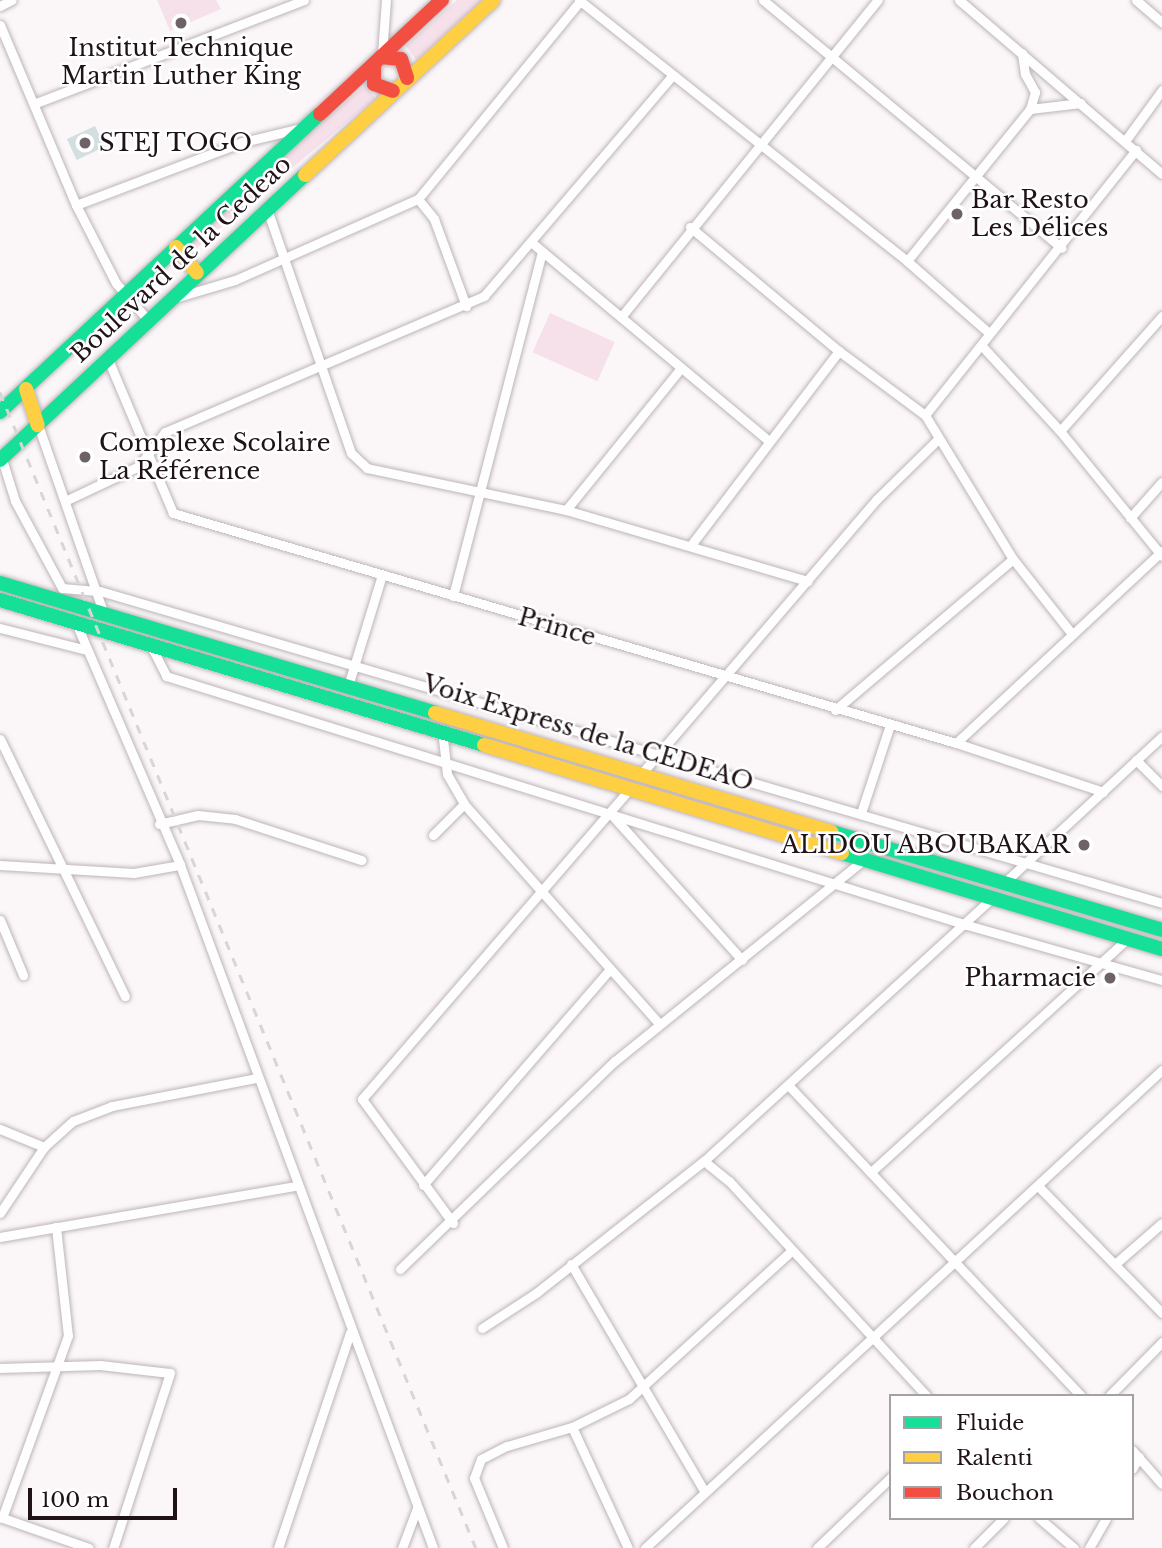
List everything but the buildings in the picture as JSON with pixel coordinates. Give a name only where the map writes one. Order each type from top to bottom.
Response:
[{"type":"main road","name":"Boulevard de la Cedeao","points":[[0,412],[442,0]]},
{"type":"main road","name":"Boulevard de la Cedeao","points":[[1,458],[197,272],[492,0]]},
{"type":"main road","points":[[393,91],[374,84],[377,61],[401,59],[407,78]]},
{"type":"main road","points":[[176,247],[197,272]]},
{"type":"main road","points":[[26,389],[38,425]]},
{"type":"main road","name":"Voix Express de la CEDEAO","points":[[0,583],[1162,930]]},
{"type":"main road","points":[[0,600],[442,729],[1162,949]]},
{"type":"street","points":[[0,6],[12,0]]},
{"type":"street","points":[[36,103],[304,0]]},
{"type":"street","points":[[377,61],[387,36],[386,0]]},
{"type":"street","points":[[170,298],[198,294],[285,259],[418,199],[580,0],[907,261],[989,333]]},
{"type":"street","points":[[763,0],[972,178],[1062,248]]},
{"type":"street","points":[[621,317],[878,0]]},
{"type":"street","points":[[959,0],[1162,174]]},
{"type":"street","points":[[1136,0],[1162,23]]},
{"type":"street","points":[[0,25],[36,103],[76,205],[125,295],[147,319]]},
{"type":"street","points":[[907,261],[1030,109],[1035,92],[1025,74],[1023,53]]},
{"type":"street","points":[[67,500],[148,458],[165,432],[466,306],[498,284],[672,76]]},
{"type":"street","points":[[1125,141],[1162,90]]},
{"type":"street","points":[[1030,109],[1081,103]]},
{"type":"street","points":[[76,205],[243,142],[306,127]]},
{"type":"street","points":[[925,415],[989,333],[1062,248],[1136,150]]},
{"type":"street","points":[[418,199],[434,219],[466,306]]},
{"type":"street","points":[[267,209],[357,461],[480,493],[566,510],[808,581]]},
{"type":"street","points":[[691,228],[839,351],[925,415],[937,440],[977,492],[1013,559],[1072,634]]},
{"type":"street","points":[[531,242],[768,440]]},
{"type":"street","points":[[453,596],[542,253]]},
{"type":"street","points":[[1060,431],[1162,316]]},
{"type":"street","points":[[956,743],[1161,554],[1060,431],[981,345]]},
{"type":"street","points":[[691,545],[768,440],[839,351]]},
{"type":"street","name":"Prince","points":[[107,358],[173,513],[835,710],[956,743],[1103,792]]},
{"type":"street","points":[[566,510],[681,368]]},
{"type":"street","points":[[38,425],[100,591],[104,614]]},
{"type":"street","points":[[642,774],[808,581],[937,440]]},
{"type":"street","points":[[1,458],[15,501],[62,588],[100,591],[354,668],[861,813],[1162,903]]},
{"type":"street","points":[[1130,517],[1162,482]]},
{"type":"street","points":[[835,710],[1013,559]]},
{"type":"street","points":[[348,686],[382,575]]},
{"type":"street","points":[[75,623],[159,824],[180,866],[350,1333],[433,1548]]},
{"type":"street","points":[[0,628],[87,650]]},
{"type":"street","points":[[152,646],[166,676],[967,925],[1162,980]]},
{"type":"street","points":[[861,813],[890,725]]},
{"type":"street","points":[[442,729],[446,762],[464,804],[659,1024]]},
{"type":"street","points":[[1003,884],[1162,736]]},
{"type":"street","points":[[0,738],[61,870],[125,996]]},
{"type":"street","points":[[1136,760],[1162,786]]},
{"type":"street","points":[[453,1223],[362,1099],[630,788]]},
{"type":"street","points":[[433,835],[464,804]]},
{"type":"street","points":[[610,813],[742,960]]},
{"type":"street","points":[[159,824],[198,815],[235,819],[361,860]]},
{"type":"street","points":[[400,1269],[453,1223],[586,1087],[659,1024],[866,858]]},
{"type":"street","points":[[0,865],[61,870],[156,872],[180,866]]},
{"type":"street","points":[[482,1328],[571,1264],[704,1161],[790,1087],[967,925],[992,898]]},
{"type":"street","points":[[0,920],[23,975]]},
{"type":"street","points":[[870,1172],[1128,938]]},
{"type":"street","points":[[423,1185],[609,970]]},
{"type":"street","points":[[645,1548],[704,1491],[1039,1187],[1162,1070]]},
{"type":"street","points":[[0,1213],[44,1147],[93,1111],[256,1078]]},
{"type":"street","points":[[790,1087],[1079,1394]]},
{"type":"street","points":[[0,1129],[44,1147]]},
{"type":"street","points":[[704,1161],[729,1181],[925,1394]]},
{"type":"street","points":[[0,1237],[296,1186]]},
{"type":"street","points":[[1039,1187],[1162,1313]]},
{"type":"street","points":[[1115,1264],[1162,1223]]},
{"type":"street","points":[[56,1227],[68,1310],[60,1364],[1,1517],[89,1548]]},
{"type":"street","points":[[503,1548],[474,1478],[476,1468],[496,1450],[572,1426],[644,1387],[791,1251]]},
{"type":"street","points":[[571,1264],[704,1491]]},
{"type":"street","points":[[278,1548],[350,1333]]},
{"type":"street","points":[[1111,1394],[1162,1342]]},
{"type":"street","points":[[0,1368],[60,1364],[170,1373],[113,1548]]},
{"type":"street","points":[[572,1426],[628,1548]]},
{"type":"street","points":[[1136,1453],[1162,1484]]},
{"type":"street","points":[[817,1548],[889,1479]]},
{"type":"street","points":[[402,1548],[417,1507]]},
{"type":"street","points":[[974,1548],[1002,1520]]},
{"type":"street","points":[[1042,1520],[1074,1548]]},
{"type":"street","points":[[1089,1548],[1105,1520]]},
{"type":"shaded area","name":"Institut Technique Martin Luther King","points":[[157,0],[216,0],[221,9],[170,31]]},
{"type":"shaded area","points":[[457,0],[482,0],[416,60],[406,46]]},
{"type":"shaded area","points":[[365,86],[375,98],[194,250],[184,238]]},
{"type":"shaded area","points":[[550,313],[615,342],[597,381],[533,352]]},
{"type":"railway","points":[[0,392],[476,1548]]},
{"type":"traffic: fast","points":[[0,412],[320,114]]},
{"type":"traffic: fast","points":[[0,460],[305,175]]},
{"type":"traffic: fast","points":[[0,583],[435,713]]},
{"type":"traffic: fast","points":[[0,600],[484,745]]},
{"type":"traffic: fast","points":[[832,832],[1162,930]]},
{"type":"traffic: fast","points":[[842,853],[1162,949]]},
{"type":"traffic: slow","points":[[305,175],[493,0]]},
{"type":"traffic: slow","points":[[176,247],[197,273]]},
{"type":"traffic: slow","points":[[26,389],[38,425]]},
{"type":"traffic: slow","points":[[435,713],[832,832]]},
{"type":"traffic: slow","points":[[484,745],[842,853]]},
{"type":"traffic: jam","points":[[320,114],[442,0]]},
{"type":"traffic: jam","points":[[381,57],[401,59],[407,78]]},
{"type":"traffic: jam","points":[[374,64],[374,84],[393,91]]},
{"type":"place","name":"Institut Technique Martin Luther King","points":[[181,23]]},
{"type":"place","name":"STEJ TOGO","points":[[85,143]]},
{"type":"place","name":"Bar Resto Les Délices","points":[[957,214]]},
{"type":"place","name":"Complexe Scolaire La Référence","points":[[85,457]]},
{"type":"place","name":"ALIDOU ABOUBAKAR","points":[[1084,845]]},
{"type":"place","name":"Pharmacie","points":[[1110,978]]}]
